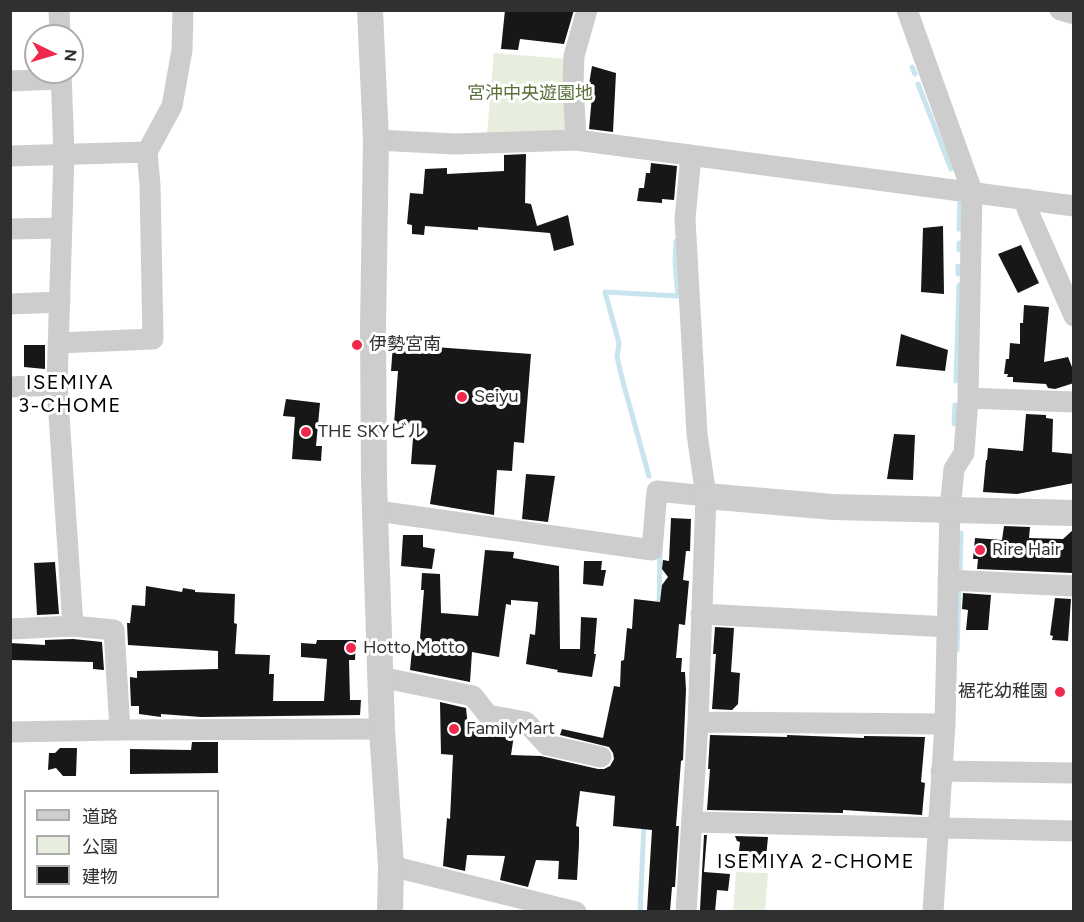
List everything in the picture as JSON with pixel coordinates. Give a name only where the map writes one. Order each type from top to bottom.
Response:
[{"type":"street","points":[[58,343],[153,339],[150,185],[147,152],[172,106],[182,50],[183,10]]},
{"type":"street","points":[[370,10],[376,140],[373,339],[374,480],[377,511],[382,729],[391,866],[390,912]]},
{"type":"street","points":[[576,140],[574,56],[587,10]]},
{"type":"street","points":[[907,10],[972,191],[968,398],[964,453],[954,469],[950,509],[945,724],[933,912]]},
{"type":"street","points":[[1060,10],[1074,14]]},
{"type":"street","points":[[61,84],[64,154],[57,385],[73,626]]},
{"type":"street","points":[[376,140],[455,144],[576,140],[1074,206]]},
{"type":"street","points":[[10,156],[147,152]]},
{"type":"street","points":[[686,912],[698,722],[706,496],[697,434],[685,219],[691,155]]},
{"type":"street","points":[[1027,199],[1027,209],[1074,316]]},
{"type":"street","points":[[10,229],[62,228]]},
{"type":"street","points":[[10,304],[60,302]]},
{"type":"street","points":[[10,387],[57,385]]},
{"type":"street","points":[[968,398],[1074,402]]},
{"type":"street","points":[[377,511],[652,550],[657,491],[833,507],[1074,513]]},
{"type":"street","points":[[948,580],[1074,586]]},
{"type":"street","points":[[701,614],[948,627]]},
{"type":"street","points":[[10,629],[73,626],[114,630],[120,730]]},
{"type":"street","points":[[380,677],[473,696],[488,715],[526,722],[547,745],[601,757]]},
{"type":"street","points":[[698,722],[945,724]]},
{"type":"street","points":[[10,732],[382,729]]},
{"type":"street","points":[[941,771],[1074,773]]},
{"type":"street","points":[[693,822],[1074,831]]},
{"type":"street","points":[[391,866],[576,912]]},
{"type":"green space","name":"宮沖中央遊園地","points":[[494,53],[567,59],[569,132],[487,134]]},
{"type":"green space","points":[[736,872],[768,873],[765,911],[733,911]]},
{"type":"building","points":[[505,10],[574,10],[564,44],[520,39],[518,50],[501,49]]},
{"type":"building","points":[[592,66],[616,73],[613,132],[589,129],[593,85],[589,84]]},
{"type":"building","points":[[526,154],[525,203],[531,204],[537,226],[568,215],[574,245],[554,251],[550,233],[478,227],[478,230],[425,226],[424,235],[412,234],[412,225],[407,224],[410,193],[423,194],[425,169],[447,168],[447,174],[504,171],[504,155]]},
{"type":"building","points":[[651,163],[677,166],[674,200],[662,199],[662,203],[637,201],[639,188],[644,188],[646,173],[650,173]]},
{"type":"building","points":[[943,226],[944,294],[921,292],[923,228]]},
{"type":"building","points":[[1021,245],[1039,283],[1018,293],[998,254]]},
{"type":"building","points":[[1024,305],[1049,307],[1044,362],[1068,357],[1074,372],[1074,383],[1055,389],[1048,388],[1046,384],[1013,382],[1013,377],[1007,377],[1008,374],[1004,374],[1006,359],[1009,359],[1010,343],[1020,344],[1020,323],[1023,323]]},
{"type":"building","points":[[901,334],[948,350],[945,371],[896,366]]},
{"type":"building","name":"Seiyu","points":[[393,344],[531,354],[524,443],[514,442],[512,471],[497,470],[494,515],[430,504],[436,465],[411,464],[414,425],[394,424],[398,371],[391,371]]},
{"type":"building","points":[[24,345],[45,345],[45,369],[24,367]]},
{"type":"building","name":"THE SKYビル","points":[[286,399],[320,403],[316,446],[322,446],[321,461],[292,459],[295,417],[283,416]]},
{"type":"building","points":[[1026,414],[1046,415],[1046,418],[1053,419],[1052,452],[1074,454],[1074,483],[1017,494],[983,492],[988,448],[1023,451]]},
{"type":"building","points":[[894,434],[915,435],[913,480],[887,479]]},
{"type":"building","points":[[526,474],[555,476],[548,522],[522,519]]},
{"type":"building","points":[[671,518],[691,519],[690,551],[686,551],[683,580],[689,581],[685,625],[679,624],[676,658],[682,658],[681,672],[685,672],[686,690],[683,760],[681,761],[676,826],[679,826],[675,887],[672,887],[670,911],[647,910],[652,830],[613,826],[615,796],[580,791],[576,826],[579,827],[577,880],[558,879],[559,861],[536,860],[528,887],[500,880],[505,856],[467,855],[465,871],[443,866],[447,818],[450,819],[453,755],[441,754],[440,702],[466,708],[468,727],[514,735],[511,755],[541,756],[598,769],[610,766],[614,759],[609,747],[560,735],[562,729],[603,738],[614,686],[620,687],[621,661],[624,660],[627,628],[632,629],[634,599],[660,602],[662,585],[668,577],[662,569],[663,560],[669,561]]},
{"type":"building","points":[[1004,526],[1030,527],[1029,538],[1063,539],[1074,529],[1073,573],[977,569],[978,559],[973,559],[975,538],[1002,540]]},
{"type":"building","points":[[403,535],[423,535],[423,547],[435,549],[432,569],[401,566]]},
{"type":"building","points":[[485,550],[514,552],[513,558],[559,566],[560,649],[580,649],[581,617],[597,618],[594,654],[596,654],[592,677],[557,672],[558,670],[526,664],[530,634],[535,635],[538,602],[511,600],[511,605],[506,604],[499,657],[472,652],[470,682],[410,670],[412,650],[419,651],[424,590],[421,590],[422,573],[440,574],[441,613],[478,616]]},
{"type":"building","points":[[584,561],[602,561],[601,570],[606,570],[603,586],[583,584]]},
{"type":"building","points":[[55,562],[59,614],[37,615],[34,563]]},
{"type":"building","points":[[146,586],[182,592],[183,588],[195,590],[195,592],[235,594],[234,623],[237,624],[235,654],[270,655],[269,674],[274,674],[273,701],[324,701],[327,659],[301,657],[301,643],[316,644],[317,640],[356,640],[355,660],[349,660],[350,700],[361,700],[360,715],[201,717],[161,714],[161,717],[139,714],[139,706],[131,706],[130,677],[137,678],[137,671],[218,669],[218,651],[128,645],[127,623],[130,623],[132,605],[145,606]]},
{"type":"building","points":[[963,593],[991,595],[988,630],[966,630],[968,610],[962,609]]},
{"type":"building","points":[[1055,598],[1071,599],[1068,641],[1052,640],[1053,636],[1050,635]]},
{"type":"building","points":[[715,627],[734,628],[731,672],[740,673],[738,704],[732,710],[712,709],[716,654],[713,654]]},
{"type":"building","points":[[73,639],[102,642],[104,670],[93,669],[93,662],[10,660],[10,643],[45,645],[45,640]]},
{"type":"building","points":[[710,735],[925,737],[921,782],[925,783],[922,815],[843,810],[843,813],[707,810]]},
{"type":"building","points":[[192,742],[218,742],[218,773],[130,774],[130,749],[191,750]]},
{"type":"building","points":[[60,748],[77,748],[76,776],[63,776],[56,768],[48,770],[49,753],[55,753]]},
{"type":"building","points":[[704,835],[707,835],[704,872],[730,874],[728,891],[717,890],[715,912],[700,910]]},
{"type":"building","points":[[735,836],[768,837],[765,868],[754,866],[754,870],[737,868],[740,842]]},
{"type":"waterway","points":[[912,67],[915,74]]},
{"type":"waterway","points":[[918,84],[951,169]]},
{"type":"waterway","points":[[959,229],[960,196]]},
{"type":"waterway","points":[[649,476],[617,357],[619,343],[605,292],[678,296],[676,241]]},
{"type":"waterway","points":[[959,243],[959,250]]},
{"type":"waterway","points":[[958,266],[958,274]]},
{"type":"waterway","points":[[956,381],[959,285]]},
{"type":"waterway","points":[[954,424],[955,405]]},
{"type":"waterway","points":[[960,575],[961,533]]},
{"type":"waterway","points":[[659,608],[660,551]]},
{"type":"waterway","points":[[957,650],[959,591]]},
{"type":"waterway","points":[[640,912],[644,824]]},
{"type":"place","name":"伊勢宮南","points":[[357,345]]},
{"type":"place","name":"Seiyu","points":[[462,397]]},
{"type":"place","name":"THE SKYビル","points":[[306,432]]},
{"type":"place","name":"Rire Hair","points":[[980,550]]},
{"type":"place","name":"Hotto Motto","points":[[351,648]]},
{"type":"place","name":"裾花幼稚園","points":[[1060,692]]},
{"type":"place","name":"FamilyMart","points":[[454,729]]},
{"type":"district","name":"ISEMIYA 3-CHOME","points":[[70,394]]},
{"type":"district","name":"ISEMIYA 2-CHOME","points":[[816,862]]}]
